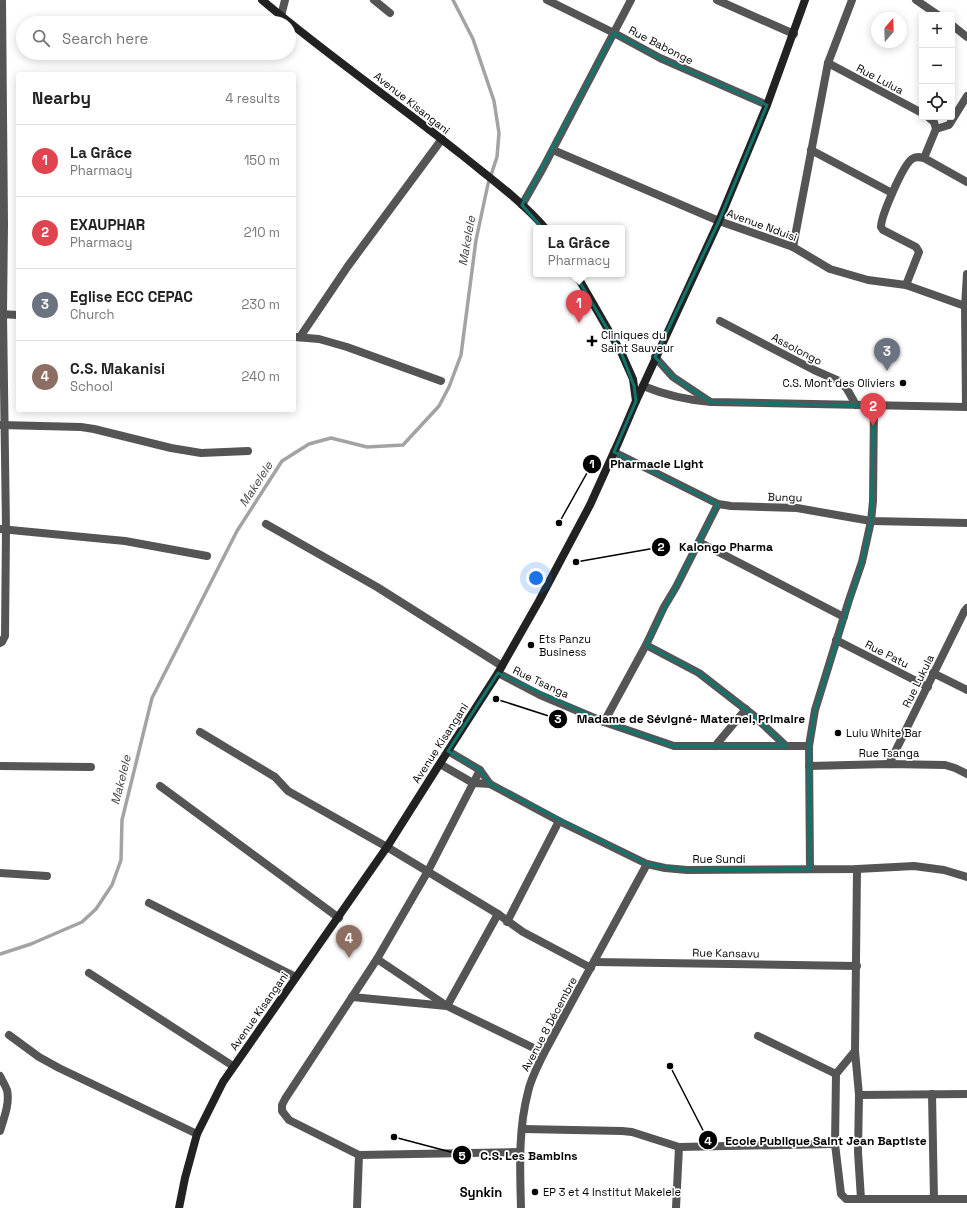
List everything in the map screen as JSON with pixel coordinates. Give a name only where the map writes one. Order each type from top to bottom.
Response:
[{"type":"street","points":[[1,642],[5,636],[1,314],[4,224],[2,0]]},
{"type":"street","name":"Avenue Kisangani","points":[[262,0],[281,16]]},
{"type":"street","points":[[281,16],[285,0]]},
{"type":"street","points":[[374,0],[390,13]]},
{"type":"street","name":"Rue Babonge","points":[[547,0],[614,33],[660,58],[767,105]]},
{"type":"street","points":[[522,205],[553,150],[631,0]]},
{"type":"street","points":[[717,0],[794,34]]},
{"type":"street","name":"Avenue Kisangani","points":[[179,1208],[185,1178],[197,1134],[212,1102],[233,1066],[339,918],[387,847],[500,670],[590,505],[655,357],[719,221],[767,105],[794,34],[805,0]]},
{"type":"street","points":[[793,247],[828,63],[852,0]]},
{"type":"street","points":[[916,0],[934,12]]},
{"type":"street","points":[[955,27],[967,37]]},
{"type":"street","name":"Avenue Kisangani","points":[[296,28],[471,162],[522,205],[542,225]]},
{"type":"street","name":"Rue Lulua","points":[[828,63],[919,111]]},
{"type":"street","points":[[936,129],[949,125],[967,96]]},
{"type":"street","points":[[924,158],[936,129],[934,122],[932,120]]},
{"type":"street","points":[[297,337],[442,140]]},
{"type":"street","name":"Avenue Nduisi","points":[[553,150],[719,221],[793,247],[830,269],[868,280],[906,285],[966,305]]},
{"type":"street","points":[[811,150],[892,193]]},
{"type":"street","points":[[906,285],[919,252],[916,247],[880,227],[892,193],[907,165],[917,156],[924,158],[967,182]]},
{"type":"street","points":[[643,386],[676,398],[693,401],[967,407],[967,274]]},
{"type":"street","points":[[578,277],[629,367],[636,401]]},
{"type":"street","points":[[1,314],[16,315]]},
{"type":"street","name":"Assolongo","points":[[720,320],[814,370],[839,381],[847,389],[856,405]]},
{"type":"street","points":[[297,337],[319,339],[347,347],[440,381]]},
{"type":"street","points":[[655,357],[673,377],[712,402]]},
{"type":"street","points":[[810,869],[809,746],[815,710],[862,562],[871,521],[874,487],[874,406]]},
{"type":"street","points":[[3,425],[87,428],[201,454],[248,451]]},
{"type":"street","name":"Bungu","points":[[614,452],[718,504],[731,506],[797,508],[871,521],[967,523]]},
{"type":"street","points":[[604,722],[646,645],[664,606],[676,587],[718,504]]},
{"type":"street","name":"Rue Tsanga","points":[[266,524],[383,591],[500,670],[540,695],[604,722],[674,746],[809,746]]},
{"type":"street","points":[[3,529],[125,541],[207,556]]},
{"type":"street","points":[[699,542],[844,617]]},
{"type":"street","name":"Rue Lukula","points":[[889,764],[928,687],[933,673],[967,608]]},
{"type":"street","name":"Rue Patu","points":[[836,640],[928,687]]},
{"type":"street","points":[[646,645],[699,673],[746,709],[786,746]]},
{"type":"street","points":[[933,673],[967,690]]},
{"type":"street","points":[[714,746],[746,709]]},
{"type":"street","name":"Rue Kansavu","points":[[200,732],[275,777],[288,791],[387,847],[498,914],[507,922],[523,932],[593,965],[857,966]]},
{"type":"street","name":"Rue Sundi","points":[[448,751],[480,770],[490,784]]},
{"type":"street","name":"Rue Sundi","points":[[440,764],[473,783],[490,784],[559,821],[647,864],[665,868],[687,870],[857,869],[914,866],[944,870],[967,877]]},
{"type":"street","name":"Rue Tsanga","points":[[809,766],[889,764],[945,765],[967,774]]},
{"type":"street","points":[[0,766],[91,767]]},
{"type":"street","points":[[480,770],[428,872],[377,959],[285,1099],[282,1105],[282,1111],[289,1120],[359,1155],[520,1152]]},
{"type":"street","points":[[160,786],[339,918]]},
{"type":"street","points":[[507,922],[559,821]]},
{"type":"street","name":"Avenue 8 Décembre","points":[[521,1208],[520,1152],[528,1091],[533,1076],[544,1053],[647,864]]},
{"type":"street","points":[[857,869],[855,1051],[858,1095],[858,1152],[861,1198]]},
{"type":"street","points":[[0,873],[47,876]]},
{"type":"street","points":[[149,903],[296,977]]},
{"type":"street","points":[[447,1006],[498,914]]},
{"type":"street","points":[[377,959],[447,1006],[544,1053]]},
{"type":"street","points":[[89,973],[233,1066]]},
{"type":"street","points":[[352,997],[447,1006]]},
{"type":"street","points":[[9,1035],[59,1068],[197,1134]]},
{"type":"street","points":[[758,1036],[836,1074]]},
{"type":"street","points":[[855,1051],[836,1074],[835,1144],[841,1194],[846,1199],[967,1199]]},
{"type":"street","points":[[0,1076],[7,1090],[7,1101],[0,1131]]},
{"type":"street","points":[[932,1094],[934,1199]]},
{"type":"street","points":[[858,1095],[967,1094]]},
{"type":"street","points":[[523,1129],[622,1130],[679,1147],[835,1144]]},
{"type":"street","points":[[676,1208],[679,1147]]},
{"type":"street","points":[[357,1208],[359,1155]]},
{"type":"street","points":[[946,1199],[946,1208]]},
{"type":"highlighted area","points":[[614,33],[660,58],[767,105],[719,221],[655,357],[673,377],[711,402],[874,406],[871,521],[862,562],[815,710],[809,746],[810,869],[687,870],[647,864],[490,784],[480,770],[448,751],[498,673],[604,722],[674,746],[786,746],[753,715],[699,673],[646,645],[718,504],[614,452],[636,401],[634,386],[621,352],[559,247],[522,205]]},
{"type":"waterway","name":"Makelele","points":[[0,954],[31,944],[82,922],[96,909],[112,885],[121,860],[122,820],[152,698],[237,531],[282,461],[309,444],[331,438],[367,447],[403,445],[439,406],[449,387],[461,355],[476,240],[488,184],[497,157],[499,133],[494,101],[473,39],[453,0]]},
{"type":"place","name":"La Grâce","points":[[579,323]]},
{"type":"place","name":"Cliniques du Saint Sauveur","points":[[592,341]]},
{"type":"place","name":"Eglise ECC CEPAC","points":[[887,371]]},
{"type":"place","name":"C.S. Mont des Oliviers","points":[[903,383]]},
{"type":"place","name":"EXAUPHAR","points":[[873,426]]},
{"type":"place","name":"Pharmacie Light","points":[[559,523]]},
{"type":"place","name":"Kalongo Pharma","points":[[576,562]]},
{"type":"place","name":"Ets Panzu Business","points":[[531,645]]},
{"type":"place","name":"Madame de Sévigné- Maternel, Primaire","points":[[496,699]]},
{"type":"place","name":"Lulu White Bar","points":[[838,733]]},
{"type":"place","name":"C.S. Makanisi","points":[[349,958]]},
{"type":"place","name":"Ecole Publique Saint Jean Baptiste","points":[[670,1066]]},
{"type":"place","name":"C.S. Les Bambins","points":[[394,1137]]},
{"type":"place","name":"EP 3 et 4 Institut Makelele","points":[[535,1192]]},
{"type":"district","name":"Synkin","points":[[481,1192]]}]
